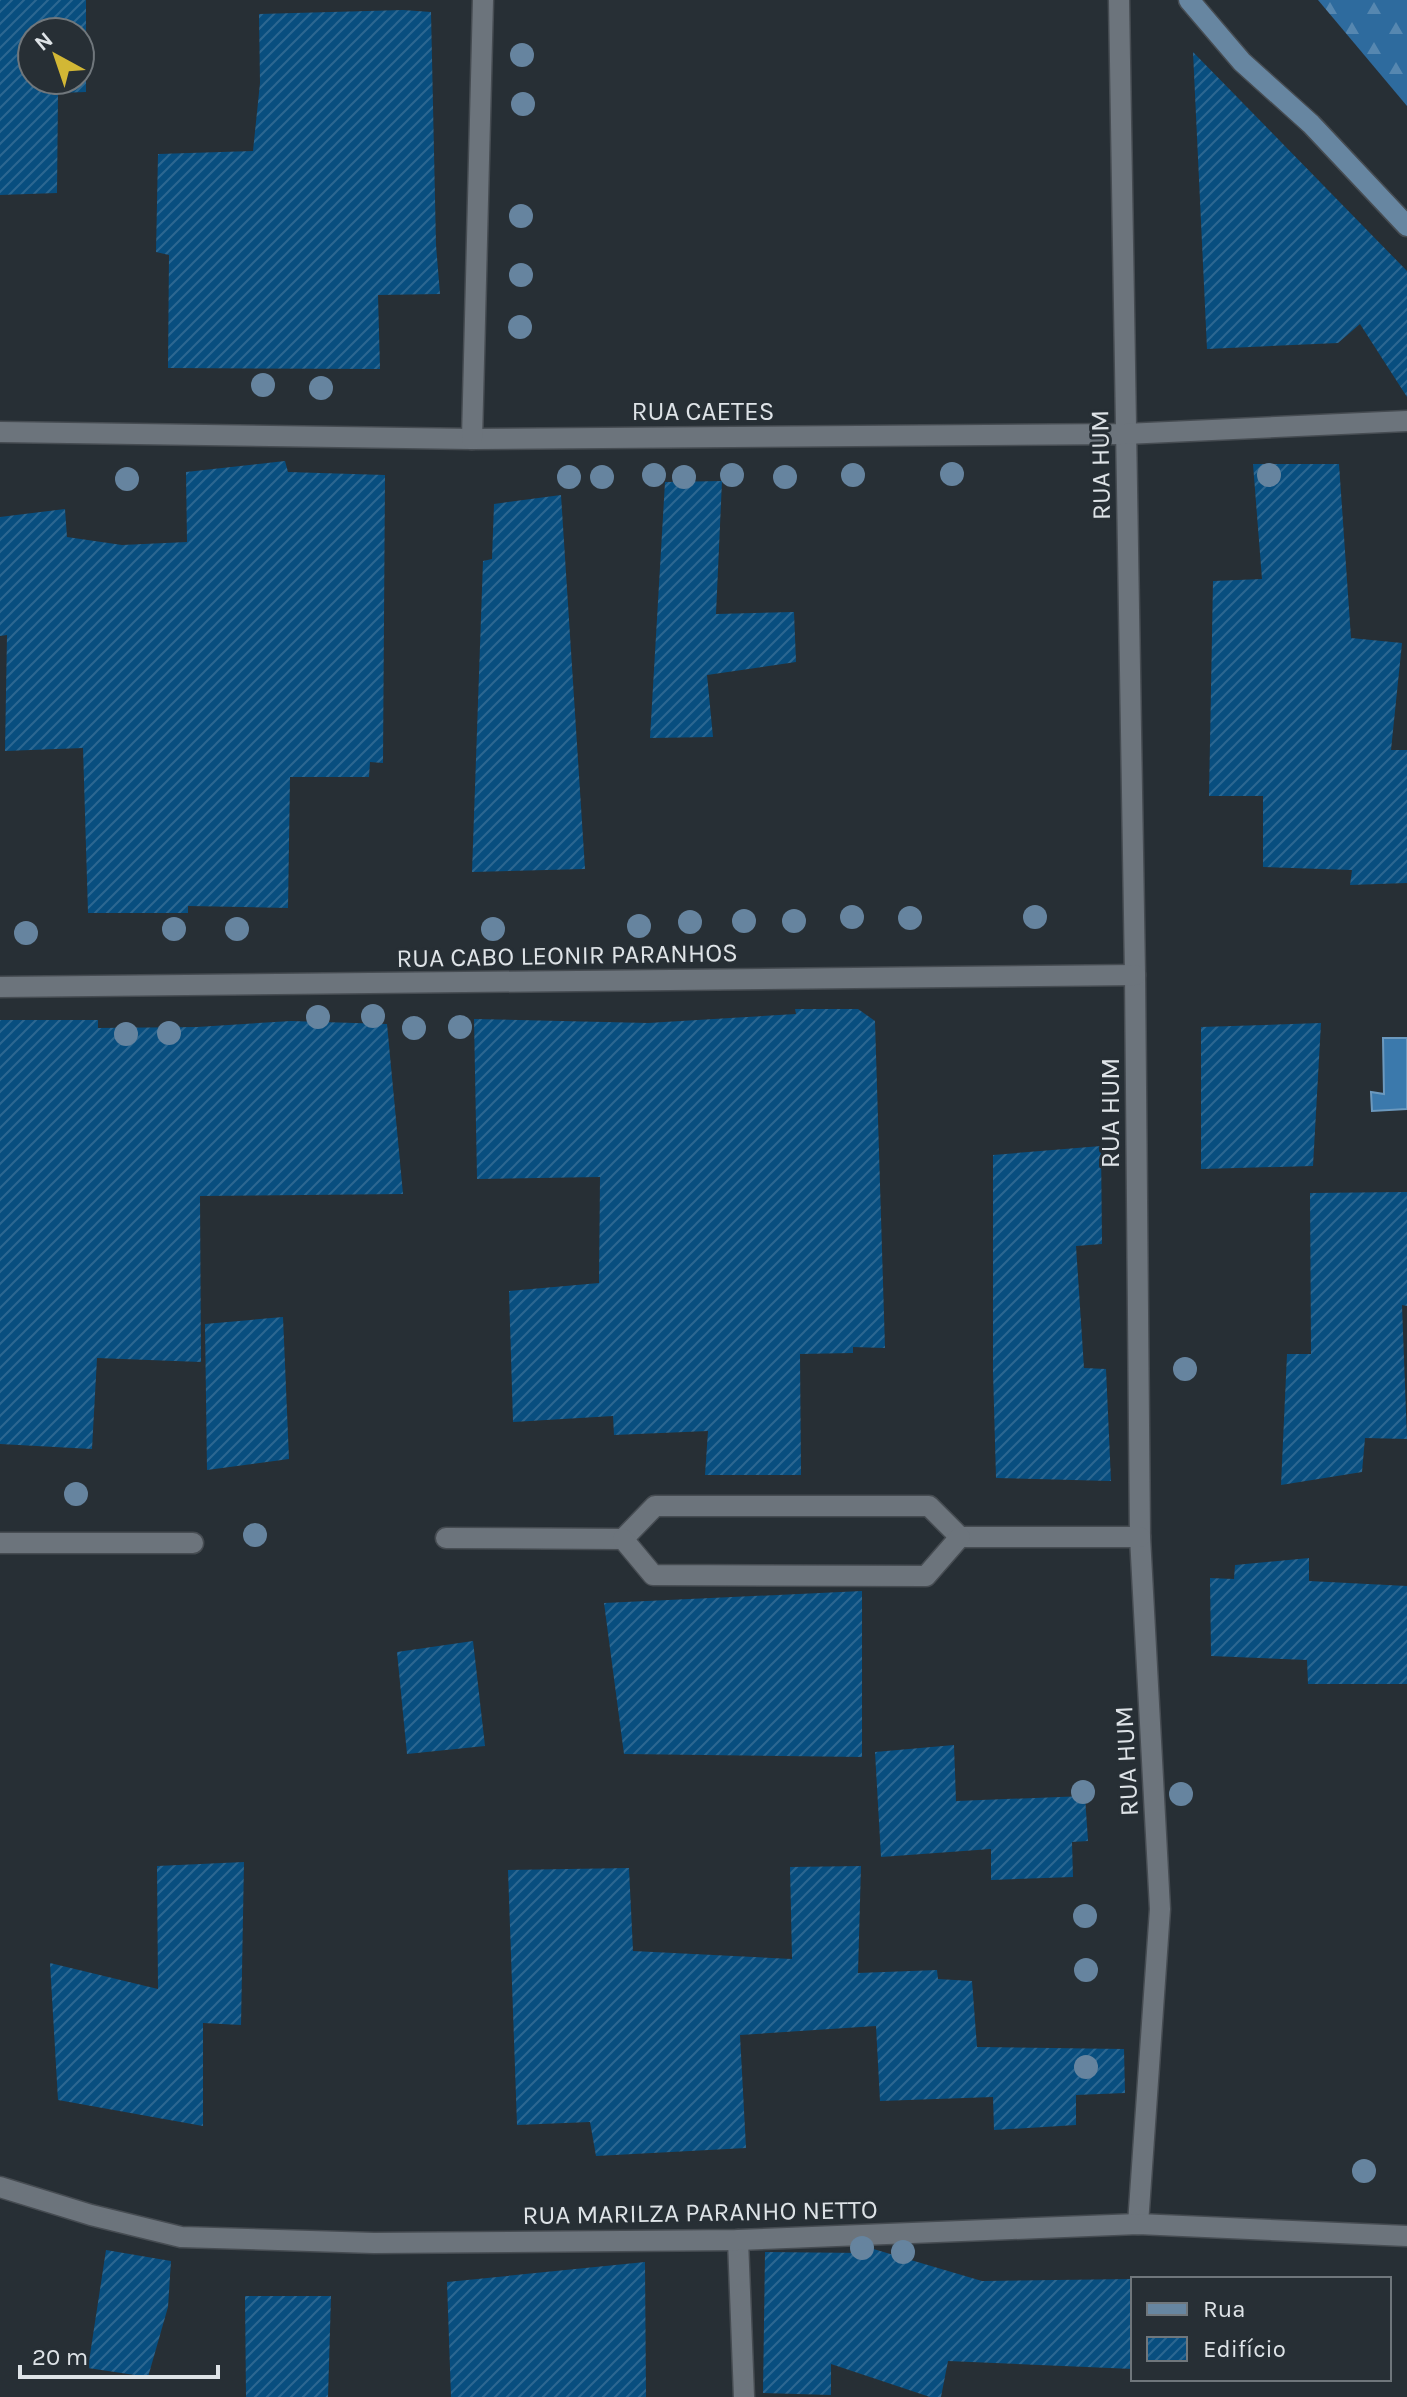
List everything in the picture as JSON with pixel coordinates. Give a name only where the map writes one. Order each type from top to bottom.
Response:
[{"type":"main road","points":[[1189,0],[1242,62],[1311,124],[1407,226]]},
{"type":"street","points":[[472,439],[483,0]]},
{"type":"street","name":"RUA HUM","points":[[1119,0],[1135,975],[1140,1537],[1160,1909],[1138,2224]]},
{"type":"street","name":"RUA CAETES","points":[[0,432],[472,439],[1125,434],[1407,421]]},
{"type":"street","name":"RUA CABO LEONIR PARANHOS","points":[[0,987],[1135,975]]},
{"type":"street","points":[[446,1538],[623,1539],[655,1506],[929,1506],[960,1537],[1140,1537]]},
{"type":"street","points":[[623,1539],[653,1575],[926,1576],[960,1537]]},
{"type":"street","points":[[0,1543],[193,1543]]},
{"type":"street","name":"RUA MARILZA PARANHO NETTO","points":[[0,2187],[91,2215],[181,2237],[374,2243],[738,2240],[1138,2224],[1407,2236]]},
{"type":"street","points":[[738,2240],[744,2397]]},
{"type":"green space","points":[[1318,0],[1407,0],[1407,106]]},
{"type":"shaded area","points":[[1383,1038],[1407,1038],[1407,1109],[1372,1111],[1371,1092],[1384,1094]]},
{"type":"building","points":[[0,0],[86,0],[86,16],[16,16],[16,96],[58,96],[57,193],[0,195]]},
{"type":"building","points":[[431,12],[436,245],[440,294],[378,295],[380,369],[168,368],[169,255],[156,252],[158,154],[253,151],[260,83],[259,14]]},
{"type":"building","points":[[1193,52],[1407,271],[1407,397],[1360,324],[1338,343],[1207,349]]},
{"type":"building","points":[[285,461],[288,472],[385,475],[383,763],[370,762],[369,777],[290,777],[288,908],[188,906],[188,913],[88,913],[83,748],[5,751],[7,635],[0,636],[0,517],[65,509],[67,537],[122,545],[187,542],[186,472]]},
{"type":"building","points":[[1253,464],[1339,464],[1351,638],[1402,643],[1391,750],[1407,750],[1407,883],[1350,885],[1352,870],[1263,867],[1263,796],[1209,796],[1213,581],[1262,579]]},
{"type":"building","points":[[722,481],[716,614],[794,612],[796,662],[707,675],[713,737],[650,738],[665,482]]},
{"type":"building","points":[[561,495],[585,869],[472,872],[483,561],[492,559],[494,504]]},
{"type":"building","points":[[795,1009],[858,1009],[875,1021],[885,1348],[853,1347],[853,1353],[800,1354],[801,1475],[705,1475],[708,1431],[614,1435],[613,1416],[513,1422],[509,1291],[599,1283],[600,1177],[477,1179],[474,1019],[648,1023],[796,1014]]},
{"type":"building","points":[[0,1020],[98,1020],[98,1028],[197,1027],[291,1021],[387,1024],[403,1194],[200,1196],[201,1362],[97,1358],[92,1449],[0,1444]]},
{"type":"building","points":[[1321,1023],[1313,1166],[1201,1169],[1201,1027]]},
{"type":"building","points":[[1101,1146],[1102,1244],[1076,1246],[1084,1368],[1106,1369],[1111,1481],[996,1478],[993,1155]]},
{"type":"building","points":[[1407,1192],[1407,1306],[1402,1305],[1407,1439],[1365,1438],[1362,1472],[1281,1485],[1287,1354],[1311,1354],[1310,1193]]},
{"type":"building","points":[[283,1317],[289,1459],[207,1470],[205,1324]]},
{"type":"building","points":[[1309,1558],[1309,1581],[1407,1586],[1407,1684],[1308,1684],[1307,1660],[1211,1656],[1210,1578],[1234,1579],[1235,1565]]},
{"type":"building","points":[[862,1591],[862,1757],[624,1754],[604,1603]]},
{"type":"building","points":[[473,1641],[485,1746],[407,1754],[397,1652]]},
{"type":"building","points":[[954,1745],[956,1801],[1085,1796],[1088,1841],[1072,1842],[1073,1877],[991,1880],[991,1849],[881,1857],[875,1752]]},
{"type":"building","points":[[244,1862],[241,2025],[203,2023],[203,2126],[58,2100],[50,1963],[158,1989],[157,1866]]},
{"type":"building","points":[[861,1866],[858,1973],[937,1970],[938,1979],[972,1981],[977,2047],[1124,2049],[1125,2093],[1076,2095],[1076,2125],[994,2130],[993,2097],[880,2101],[876,2026],[740,2035],[746,2148],[596,2156],[590,2122],[517,2125],[508,1870],[629,1868],[633,1951],[792,1959],[790,1867]]},
{"type":"building","points":[[864,2248],[870,2248],[982,2281],[1131,2279],[1131,2369],[948,2361],[941,2397],[930,2397],[831,2364],[831,2395],[763,2393],[765,2252],[863,2253]]},
{"type":"building","points":[[106,2250],[171,2261],[168,2307],[148,2377],[88,2368]]},
{"type":"building","points":[[645,2262],[646,2397],[451,2397],[447,2282]]},
{"type":"building","points":[[245,2296],[331,2296],[328,2397],[246,2397]]}]
